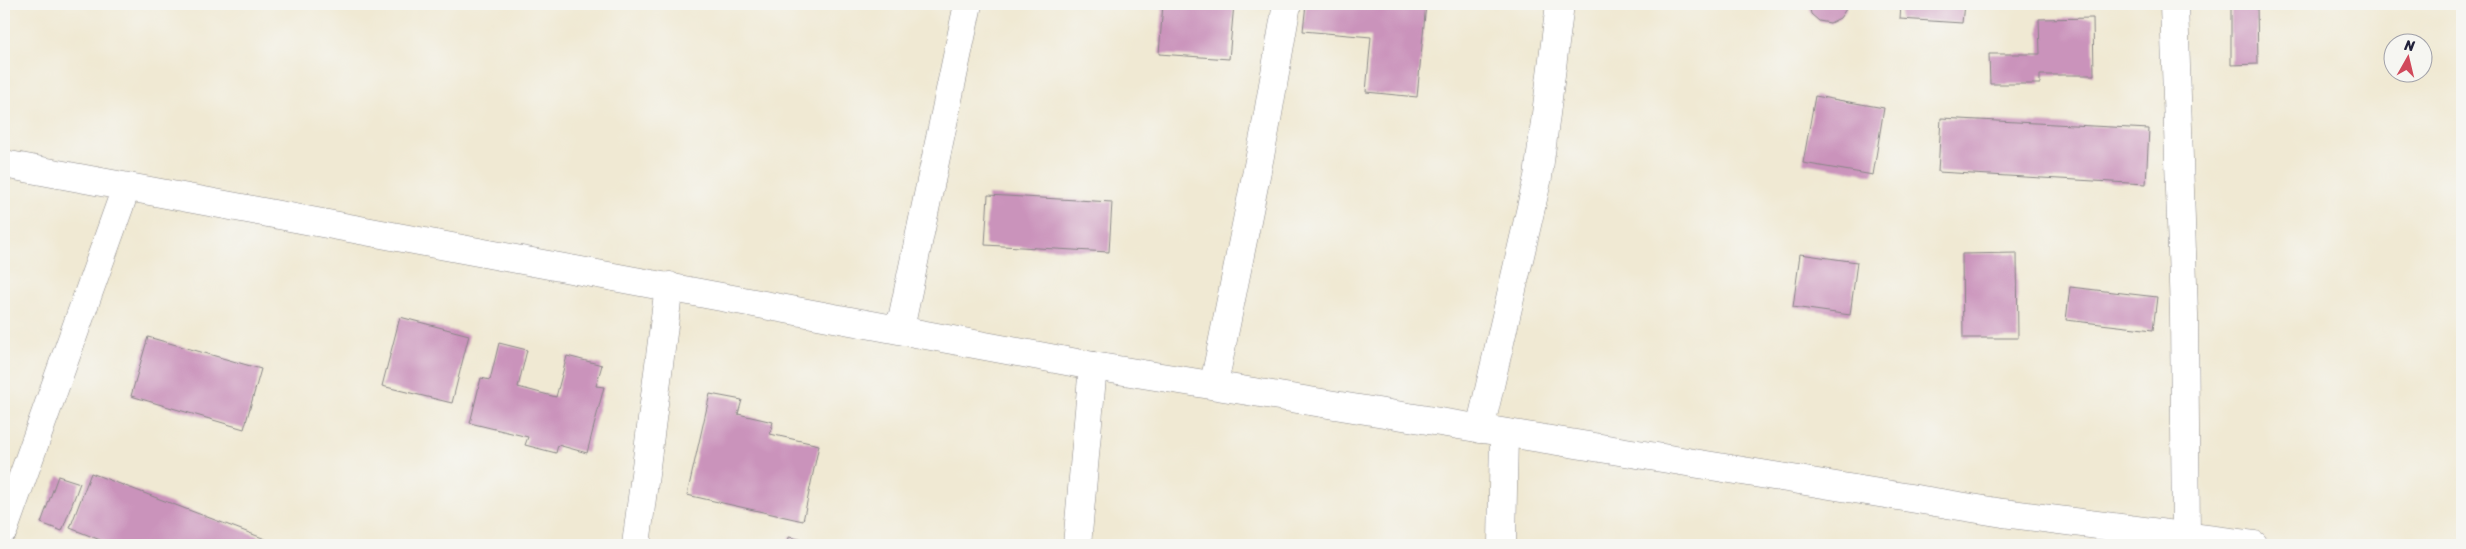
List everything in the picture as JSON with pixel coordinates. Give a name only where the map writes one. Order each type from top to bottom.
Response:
[{"type":"street","points":[[900,329],[968,4]]},
{"type":"street","points":[[1214,384],[1265,131],[1287,4]]},
{"type":"street","points":[[1502,545],[1492,431],[1538,177],[1560,4]]},
{"type":"street","points":[[2174,4],[2184,314],[2186,536]]},
{"type":"street","points":[[4,164],[1092,366],[1214,384],[1492,431],[2003,513],[2254,545]]},
{"type":"street","points":[[4,529],[126,188]]},
{"type":"street","points":[[636,545],[669,286]]},
{"type":"street","points":[[1077,545],[1092,366]]},
{"type":"building","points":[[1163,4],[1234,4],[1229,59],[1159,54]]},
{"type":"building","points":[[1306,4],[1426,4],[1417,97],[1366,92],[1371,37],[1303,31]]},
{"type":"building","points":[[1809,4],[1846,4],[1846,9],[1840,18],[1830,23],[1819,21],[1811,14]]},
{"type":"building","points":[[1901,4],[1964,4],[1962,23],[1900,19]]},
{"type":"building","points":[[2231,4],[2257,4],[2258,64],[2231,65]]},
{"type":"building","points":[[2093,18],[2094,75],[2040,75],[2040,84],[1990,84],[1989,54],[2040,54],[2039,19]]},
{"type":"building","points":[[1815,96],[1884,108],[1873,175],[1803,163]]},
{"type":"building","points":[[1941,118],[2149,129],[2146,184],[1938,172]]},
{"type":"building","points":[[988,195],[1112,202],[1109,252],[985,245]]},
{"type":"building","points":[[2017,253],[2018,338],[1963,338],[1962,254]]},
{"type":"building","points":[[1800,254],[1857,262],[1850,315],[1793,307]]},
{"type":"building","points":[[2070,287],[2157,297],[2153,330],[2066,320]]},
{"type":"building","points":[[400,317],[469,335],[452,403],[382,386]]},
{"type":"building","points":[[148,337],[261,369],[244,429],[131,396]]},
{"type":"building","points":[[499,343],[527,350],[518,387],[556,397],[567,356],[602,365],[596,386],[604,387],[587,453],[558,445],[556,453],[525,445],[528,437],[470,423],[481,378],[490,380]]},
{"type":"building","points":[[710,394],[742,400],[738,414],[773,422],[770,434],[819,445],[803,521],[687,495]]},
{"type":"building","points":[[91,473],[281,545],[113,545],[70,528]]},
{"type":"building","points":[[58,476],[80,483],[62,531],[41,523]]},
{"type":"building","points":[[789,537],[823,544],[823,545],[788,545]]}]
